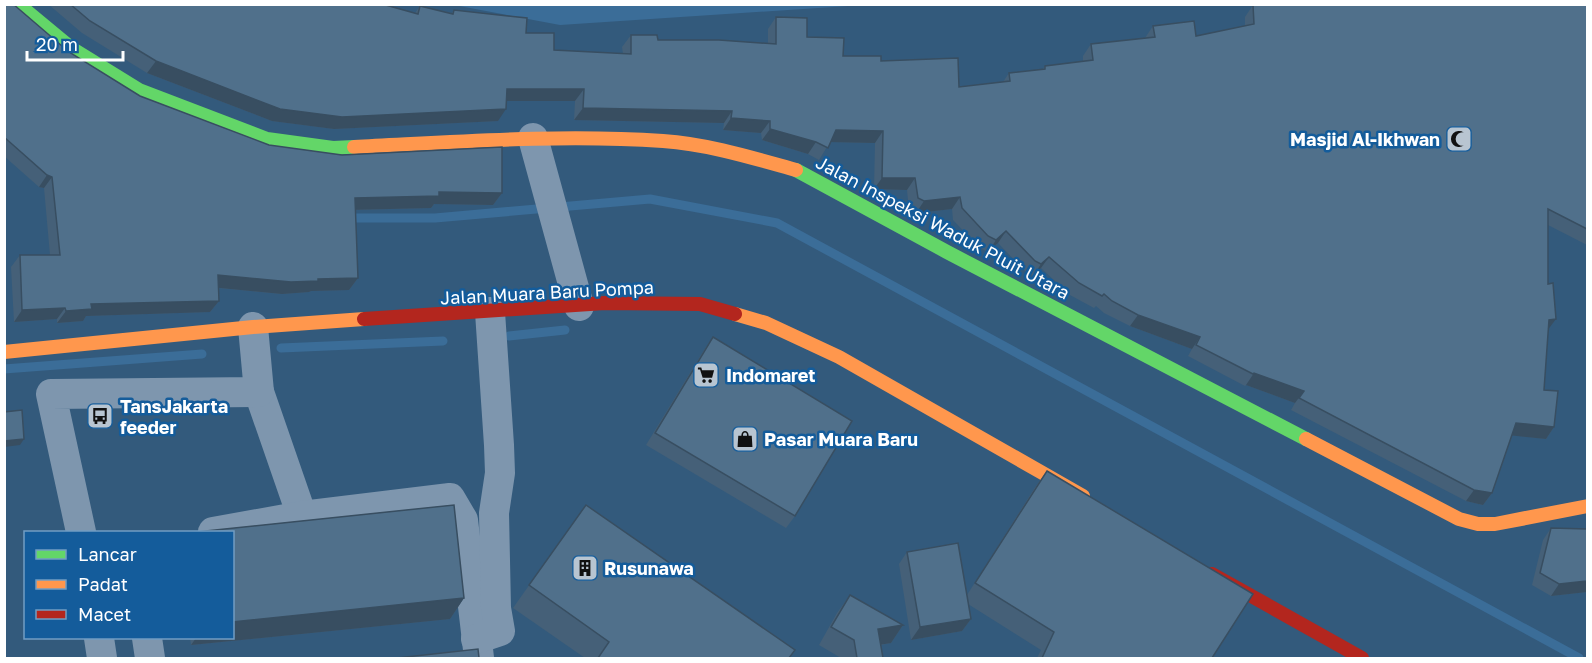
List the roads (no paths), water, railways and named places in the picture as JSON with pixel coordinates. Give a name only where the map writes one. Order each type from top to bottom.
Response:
[{"type":"street","name":"Jalan Inspeksi Waduk Pluit Utara","points":[[18,4],[71,48],[140,90],[267,139],[333,148],[533,138],[665,141],[741,154],[803,172],[948,252],[1460,519],[1478,524],[1496,524],[1587,506]]},
{"type":"street","points":[[533,138],[579,306]]},
{"type":"street","name":"Jalan Muara Baru Pompa","points":[[4,352],[255,337],[490,312],[605,303],[700,304],[766,323],[839,357],[1094,502]]},
{"type":"street","points":[[478,649],[500,631],[496,608],[494,513],[500,473],[490,312]]},
{"type":"street","points":[[255,337],[260,392],[302,516]]},
{"type":"street","points":[[81,531],[51,394],[260,392]]},
{"type":"street","points":[[219,531],[302,516],[450,498],[463,520],[478,649]]},
{"type":"street","points":[[1202,568],[1362,658]]},
{"type":"street","points":[[99,639],[102,658]]},
{"type":"street","points":[[147,639],[150,658]]},
{"type":"water","points":[[454,5],[863,5],[560,25]]},
{"type":"waterway","points":[[345,218],[435,218],[650,199],[777,223],[1579,658]]},
{"type":"waterway","points":[[509,336],[565,330]]},
{"type":"waterway","points":[[281,348],[443,341]]},
{"type":"waterway","points":[[4,369],[202,354]]},
{"type":"place","name":"Masjid Al-Ikhwan","points":[[1459,139]]},
{"type":"place","name":"Indomaret","points":[[706,375]]},
{"type":"place","name":"TansJakarta feeder","points":[[100,416]]},
{"type":"place","name":"Pasar Muara Baru","points":[[745,439]]},
{"type":"place","name":"Rusunawa","points":[[585,568]]}]
